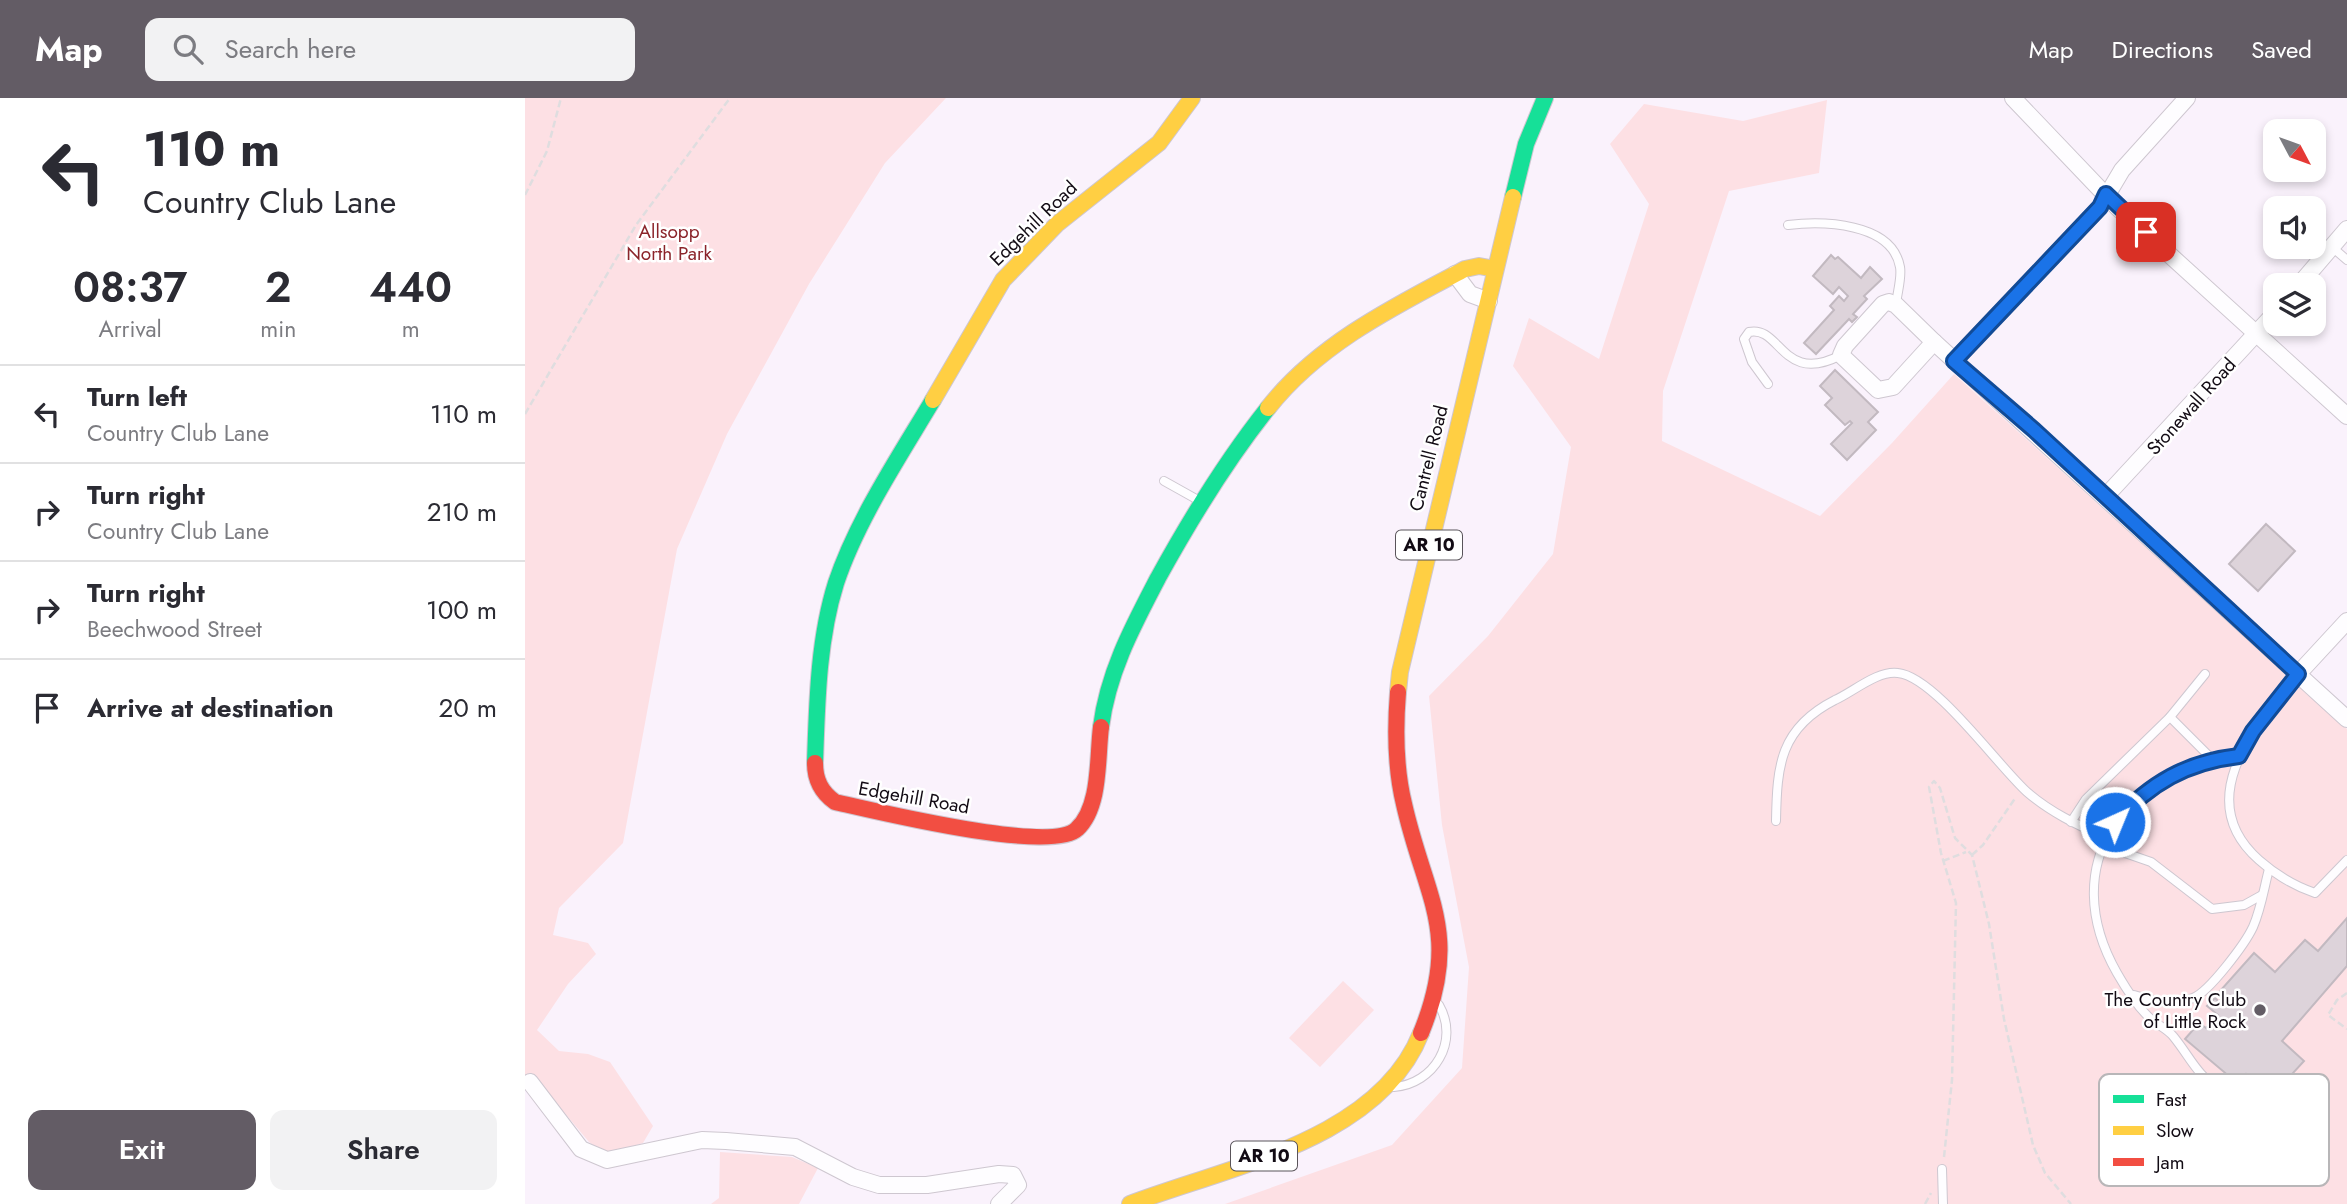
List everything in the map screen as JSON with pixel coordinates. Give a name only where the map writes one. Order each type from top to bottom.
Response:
[{"type":"street","name":"Edgehill Road","points":[[1192,98],[1159,143],[1057,224],[1003,280],[880,489],[849,552],[831,602],[815,735],[815,776],[826,796],[843,806],[926,823],[1041,838],[1065,837],[1077,830],[1091,811],[1104,704],[1123,644],[1200,502],[1233,452],[1302,370],[1388,310],[1455,274],[1473,267],[1495,269]]},
{"type":"street","name":"Cantrell Road","points":[[1130,1204],[1330,1130],[1366,1107],[1387,1087],[1414,1051],[1434,997],[1440,948],[1437,912],[1407,820],[1399,782],[1396,712],[1408,632],[1495,269],[1526,144],[1545,98]]},
{"type":"street","points":[[2013,98],[2106,194],[2347,416]]},
{"type":"street","points":[[1954,361],[2100,207],[2122,170],[2187,98]]},
{"type":"street","points":[[2309,273],[2347,229]]},
{"type":"street","points":[[1455,274],[1470,294],[1489,301]]},
{"type":"street","points":[[1934,342],[1893,387],[1886,390],[1874,388],[1841,355],[1845,346],[1883,304],[1896,305],[2347,719]]},
{"type":"street","name":"Stonewall Road","points":[[2105,497],[2263,327]]},
{"type":"street","points":[[2298,674],[2347,621]]},
{"type":"street","points":[[530,1082],[581,1149],[594,1157],[617,1159],[702,1140],[782,1144],[806,1151],[853,1177],[879,1185],[927,1185],[999,1174],[1013,1175],[1018,1185],[999,1204]]},
{"type":"lane","points":[[1788,225],[1821,222],[1851,226],[1892,249],[1900,268],[1896,305]]},
{"type":"lane","points":[[2332,247],[2347,260]]},
{"type":"lane","points":[[1767,384],[1746,348],[1744,339],[1749,332],[1763,334],[1791,358],[1809,366],[1823,365],[1841,355]]},
{"type":"lane","points":[[1164,481],[1200,502]]},
{"type":"lane","points":[[1776,821],[1782,752],[1799,725],[1878,676],[1896,672],[1921,685],[1957,717],[2023,789],[2103,841],[2151,862],[2179,887],[2212,909],[2244,905],[2262,895]]},
{"type":"lane","points":[[2071,822],[2086,799],[2112,771],[2170,718],[2205,674]]},
{"type":"lane","points":[[2298,674],[2261,720],[2239,756],[2229,801],[2232,827],[2246,848],[2269,869],[2315,893],[2347,859]]},
{"type":"lane","points":[[2170,718],[2213,760]]},
{"type":"lane","points":[[2201,1074],[2193,1067],[2172,1034],[2150,1018],[2117,973],[2100,931],[2093,890],[2094,872],[2103,841],[2121,814],[2153,785],[2173,773],[2213,760],[2239,756]]},
{"type":"lane","points":[[2134,995],[2157,1002],[2170,1002],[2201,993],[2253,928],[2269,869]]},
{"type":"lane","name":"Cantrell Road","points":[[1387,1087],[1411,1084],[1423,1078],[1440,1059],[1445,1047],[1446,1022],[1434,997]]},
{"type":"lane","points":[[1943,1169],[1943,1204]]},
{"type":"path","points":[[525,195],[547,151],[561,98]]},
{"type":"path","points":[[525,414],[636,225],[730,98]]},
{"type":"path","points":[[1943,1169],[1952,1080],[1956,922],[1954,895],[1943,861],[1930,790],[1933,782],[1938,784],[1955,838],[1966,852],[1972,855],[1989,924],[2004,1019],[2033,1145],[2045,1173],[2071,1204]]},
{"type":"path","points":[[1972,855],[1983,845],[2023,789]]},
{"type":"path","points":[[1943,861],[1966,852]]},
{"type":"path","points":[[2347,993],[2337,1000],[2329,1016],[2347,1028]]},
{"type":"green space","name":"Allsopp North Park","points":[[525,98],[946,98],[885,163],[809,284],[727,434],[677,549],[623,843],[559,908],[553,935],[588,943],[596,954],[568,984],[537,1030],[559,1051],[588,1054],[610,1062],[653,1126],[643,1143],[607,1154],[589,1142],[531,1073],[525,1076]]},
{"type":"green space","points":[[1827,100],[1819,173],[1729,191],[1663,391],[1662,441],[1820,516],[1892,443],[1954,374],[2347,729],[2347,1204],[1225,1204],[1392,1145],[1462,1068],[1469,967],[1442,825],[1429,696],[1488,636],[1553,554],[1571,447],[1513,366],[1529,318],[1599,359],[1649,204],[1610,144],[1644,104],[1743,121]]},
{"type":"green space","points":[[1343,981],[1374,1010],[1320,1067],[1289,1038]]},
{"type":"green space","points":[[720,1152],[792,1157],[818,1168],[799,1204],[711,1204],[719,1198]]},
{"type":"building","points":[[1831,255],[1835,259],[1838,257],[1861,278],[1870,267],[1882,279],[1864,296],[1867,299],[1853,314],[1857,317],[1852,322],[1849,319],[1816,354],[1804,343],[1834,310],[1830,306],[1839,296],[1844,301],[1848,296],[1839,287],[1833,294],[1813,276]]},
{"type":"building","points":[[1835,370],[1878,412],[1868,422],[1876,430],[1847,460],[1831,444],[1852,423],[1850,421],[1845,425],[1825,405],[1832,398],[1820,386]]},
{"type":"building","points":[[2266,524],[2295,551],[2258,591],[2229,564]]},
{"type":"building","name":"The Country Club of Little Rock","points":[[2347,918],[2347,966],[2282,1041],[2304,1061],[2292,1074],[2226,1074],[2185,1039],[2199,1023],[2206,1028],[2218,1015],[2207,1006],[2215,998],[2219,1002],[2224,996],[2220,991],[2254,953],[2275,972],[2305,940],[2318,951]]},
{"type":"traffic: fast","points":[[1513,197],[1526,144],[1545,98]]},
{"type":"traffic: fast","points":[[815,763],[822,649],[836,583],[867,512],[933,400]]},
{"type":"traffic: fast","points":[[1101,727],[1109,687],[1116,668],[1158,578],[1209,491],[1268,408]]},
{"type":"traffic: slow","points":[[933,400],[1003,280],[1057,224],[1159,143],[1192,98]]},
{"type":"traffic: slow","points":[[1398,692],[1400,672],[1513,197]]},
{"type":"traffic: slow","points":[[1268,408],[1310,364],[1385,312],[1465,269],[1479,266],[1495,269]]},
{"type":"traffic: slow","points":[[1130,1204],[1254,1162],[1296,1145],[1336,1124],[1371,1100],[1400,1070],[1421,1033]]},
{"type":"traffic: jam","points":[[1398,692],[1396,720],[1401,790],[1436,916],[1439,941],[1439,968],[1433,998],[1421,1033]]},
{"type":"traffic: jam","points":[[815,763],[820,785],[835,802],[1000,834],[1034,837],[1061,835],[1077,829],[1090,808],[1097,781],[1101,727]]},
{"type":"place","name":"The Country Club of Little Rock","points":[[2260,1010]]},
{"type":"route","points":[[2115,822],[2135,800],[2173,773],[2217,758],[2239,756],[2253,731],[2298,674],[2034,430],[1954,361],[2005,304],[2100,207],[2106,194],[2146,232]]}]
